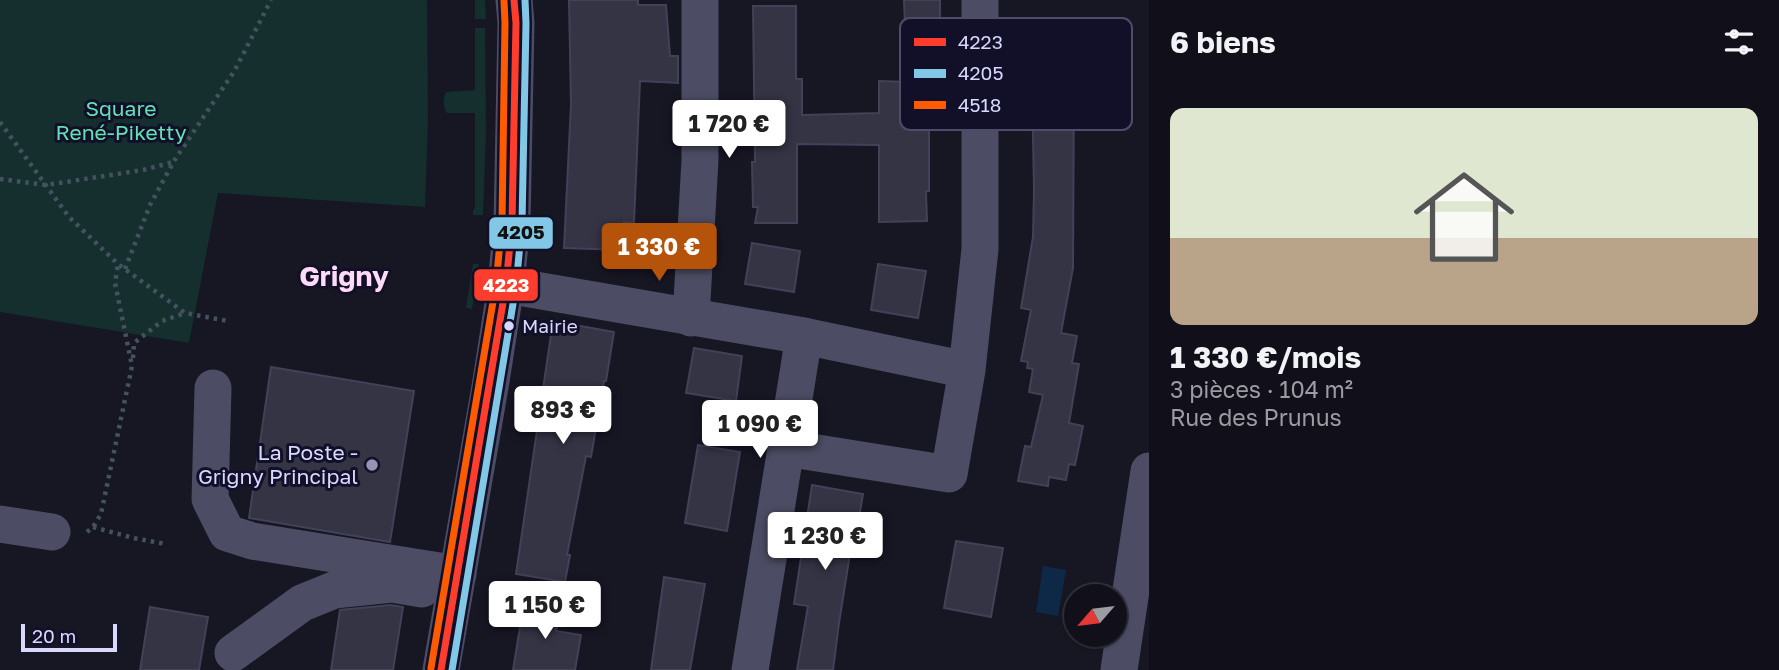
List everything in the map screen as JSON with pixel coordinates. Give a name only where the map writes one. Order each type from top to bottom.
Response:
[{"type":"street","points":[[441,670],[506,285],[512,223],[516,23],[514,0]]},
{"type":"street","points":[[691,318],[700,160],[700,0]]},
{"type":"street","points":[[980,0],[980,18]]},
{"type":"street","points":[[786,448],[949,474],[967,370],[980,249],[980,130]]},
{"type":"street","points":[[506,285],[804,336],[967,370]]},
{"type":"street","points":[[750,670],[804,336]]},
{"type":"street","points":[[213,387],[210,499],[227,533],[252,541],[456,584]]},
{"type":"street","points":[[1119,670],[1144,528],[1149,471]]},
{"type":"street","points":[[0,524],[51,532]]},
{"type":"street","points":[[233,653],[302,603],[334,590],[392,584],[456,584]]},
{"type":"path","points":[[125,269],[149,205],[174,161],[235,70],[271,0]]},
{"type":"path","points":[[0,122],[69,217],[118,264],[185,313],[228,321]]},
{"type":"path","points":[[0,179],[46,185],[143,170],[174,161]]},
{"type":"path","points":[[118,264],[115,282],[132,366]]},
{"type":"path","points":[[51,532],[81,537],[93,527],[101,514],[132,366],[134,343],[162,321],[185,313]]},
{"type":"path","points":[[93,527],[166,544]]},
{"type":"green space","name":"Square René-Piketty","points":[[0,0],[427,0],[428,118],[425,207],[218,193],[189,343],[0,312]]},
{"type":"green space","points":[[475,0],[485,0],[486,19],[475,19]]},
{"type":"green space","points":[[475,28],[485,28],[486,131],[483,215],[473,215],[475,113],[447,113],[444,102],[446,92],[475,90]]},
{"type":"green space","points":[[473,264],[479,264],[472,309],[466,308]]},
{"type":"water","points":[[1043,566],[1066,570],[1058,616],[1036,612]]},
{"type":"building","points":[[569,0],[638,0],[638,5],[666,5],[670,56],[678,56],[678,83],[640,81],[634,223],[624,222],[623,250],[564,248],[571,104]]},
{"type":"building","points":[[904,0],[940,0],[940,18],[905,18]]},
{"type":"building","points":[[753,6],[796,6],[796,79],[802,79],[802,115],[879,113],[879,81],[900,82],[900,130],[929,130],[927,221],[879,222],[879,145],[797,144],[797,223],[755,223],[758,207],[753,207],[752,162],[755,162]]},
{"type":"building","points":[[1033,130],[1074,130],[1073,268],[1061,333],[1077,336],[1072,363],[1079,364],[1069,423],[1083,426],[1075,465],[1069,464],[1066,480],[1049,477],[1048,486],[1018,481],[1025,446],[1031,447],[1043,395],[1029,392],[1033,369],[1027,368],[1028,362],[1021,361],[1031,310],[1021,308],[1033,237]]},
{"type":"building","points":[[752,243],[800,251],[794,292],[745,284]]},
{"type":"building","points":[[878,264],[926,271],[918,318],[871,310]]},
{"type":"building","points":[[553,321],[614,332],[591,457],[586,456],[567,555],[570,555],[565,582],[516,574]]},
{"type":"building","points":[[694,348],[742,356],[736,401],[686,393]]},
{"type":"building","points":[[271,367],[414,391],[390,542],[249,518]]},
{"type":"building","points":[[698,445],[740,452],[727,531],[685,523]]},
{"type":"building","points":[[812,485],[863,494],[855,542],[852,541],[833,670],[797,670],[808,606],[794,604]]},
{"type":"building","points":[[956,541],[1003,548],[991,617],[944,608]]},
{"type":"building","points":[[664,577],[705,584],[690,670],[651,670]]},
{"type":"building","points":[[524,603],[561,603],[556,631],[581,635],[575,670],[513,670]]},
{"type":"building","points":[[391,605],[403,607],[393,670],[331,670],[340,610]]},
{"type":"building","points":[[150,607],[208,617],[199,670],[140,670]]},
{"type":"transit line","name":"4223","points":[[441,670],[506,285],[512,223],[516,23],[514,0]]},
{"type":"transit line","name":"4205","points":[[452,670],[516,286],[522,223],[525,0]]},
{"type":"transit line","name":"4518","points":[[431,668],[496,284],[502,222],[504,1]]},
{"type":"place","name":"Mairie","points":[[509,326]]},
{"type":"place","name":"La Poste - Grigny Principal","points":[[372,465]]},
{"type":"district","name":"Grigny","points":[[344,276]]}]
